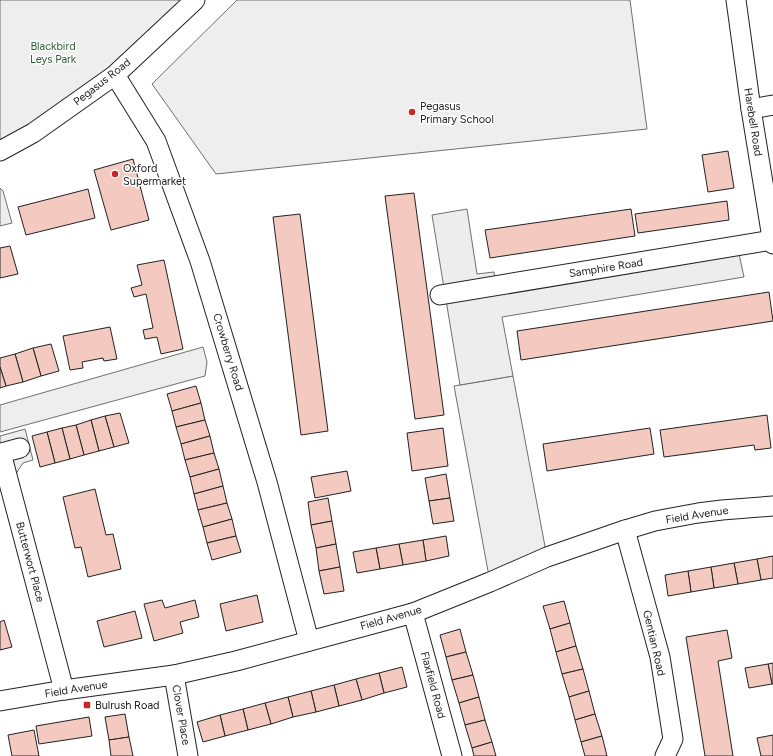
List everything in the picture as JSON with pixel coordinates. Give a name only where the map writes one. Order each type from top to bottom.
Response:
[{"type":"street","name":"Pegasus Road","points":[[0,151],[33,133],[115,75],[195,0]]},
{"type":"street","name":"Harebell Road","points":[[736,0],[751,109],[773,242]]},
{"type":"street","name":"Crowberry Road","points":[[115,75],[156,141],[200,261],[267,482],[309,641]]},
{"type":"street","points":[[751,109],[773,105]]},
{"type":"street","name":"Samphire Road","points":[[440,295],[773,242]]},
{"type":"street","name":"Butterwort Place","points":[[20,448],[1,453],[64,690]]},
{"type":"street","name":"Field Avenue","points":[[0,701],[174,674],[236,661],[414,613],[547,557],[655,521],[698,513],[773,506]]},
{"type":"street","name":"Gentian Road","points":[[625,530],[660,657],[673,739],[665,756]]},
{"type":"street","name":"Flaxfield Road","points":[[414,613],[452,756]]},
{"type":"street","name":"Clover Place","points":[[174,674],[188,756]]},
{"type":"green space","name":"Blackbird Leys Park","points":[[0,0],[195,0],[115,75],[0,151]]},
{"type":"green space","name":"Pegasus Primary School","points":[[237,0],[630,0],[647,129],[216,174],[152,84]]},
{"type":"green space","points":[[203,347],[207,362],[205,376],[0,432],[0,405]]},
{"type":"green space","points":[[513,376],[547,557],[490,582],[454,386]]},
{"type":"shaded area","points":[[0,188],[3,191],[12,223],[0,226]]},
{"type":"shaded area","points":[[467,209],[477,274],[494,272],[497,292],[739,254],[744,277],[502,317],[513,376],[460,385],[432,215]]},
{"type":"shaded area","points":[[25,429],[33,460],[23,463],[16,476],[0,480],[0,436]]},
{"type":"building","points":[[728,151],[734,188],[708,192],[702,155]]},
{"type":"building","points":[[133,159],[149,220],[111,230],[94,170]]},
{"type":"building","points":[[88,189],[95,218],[26,235],[18,207]]},
{"type":"building","points":[[414,193],[444,415],[415,419],[385,196]]},
{"type":"building","points":[[727,201],[729,220],[638,233],[635,214]]},
{"type":"building","points":[[631,209],[635,236],[490,258],[485,230]]},
{"type":"building","points":[[300,214],[328,431],[301,435],[273,217]]},
{"type":"building","points":[[10,246],[18,274],[0,278],[0,248]]},
{"type":"building","points":[[164,260],[183,349],[161,354],[157,337],[145,339],[143,330],[153,328],[146,294],[134,297],[131,288],[142,285],[137,265]]},
{"type":"building","points":[[769,292],[773,321],[521,360],[517,331]]},
{"type":"building","points":[[110,327],[117,359],[104,361],[103,358],[82,362],[83,368],[70,370],[63,336]]},
{"type":"building","points":[[51,344],[59,371],[41,376],[33,348]]},
{"type":"building","points":[[33,348],[41,376],[23,382],[15,354]]},
{"type":"building","points":[[15,354],[23,382],[6,386],[0,367],[0,358]]},
{"type":"building","points":[[0,367],[6,386],[0,388]]},
{"type":"building","points":[[196,386],[201,403],[172,411],[167,394]]},
{"type":"building","points":[[201,403],[205,420],[176,427],[172,411]]},
{"type":"building","points":[[120,413],[129,443],[114,447],[105,416]]},
{"type":"building","points":[[767,415],[771,448],[755,450],[754,445],[664,457],[660,430]]},
{"type":"building","points":[[105,416],[114,447],[99,451],[91,420]]},
{"type":"building","points":[[91,420],[99,451],[84,455],[76,425]]},
{"type":"building","points":[[205,420],[210,436],[181,444],[176,427]]},
{"type":"building","points":[[76,425],[84,455],[70,459],[62,428]]},
{"type":"building","points":[[62,428],[70,459],[55,463],[47,432]]},
{"type":"building","points":[[443,428],[448,466],[412,471],[407,433]]},
{"type":"building","points":[[650,428],[654,454],[547,471],[543,444]]},
{"type":"building","points":[[47,432],[55,463],[40,467],[32,436]]},
{"type":"building","points":[[210,436],[214,453],[185,460],[181,444]]},
{"type":"building","points":[[214,453],[219,469],[190,477],[185,460]]},
{"type":"building","points":[[219,469],[223,486],[194,494],[190,477]]},
{"type":"building","points":[[347,471],[351,491],[315,498],[311,477]]},
{"type":"building","points":[[446,474],[450,498],[429,501],[425,478]]},
{"type":"building","points":[[223,486],[227,503],[198,510],[194,494]]},
{"type":"building","points":[[95,489],[106,535],[113,534],[121,569],[88,577],[81,547],[75,548],[63,497]]},
{"type":"building","points":[[328,498],[332,521],[311,525],[308,502]]},
{"type":"building","points":[[450,498],[454,521],[433,524],[429,501]]},
{"type":"building","points":[[227,503],[232,519],[203,527],[198,510]]},
{"type":"building","points":[[232,519],[236,536],[207,543],[203,527]]},
{"type":"building","points":[[332,521],[336,544],[316,548],[311,525]]},
{"type":"building","points":[[236,536],[241,552],[212,560],[207,543]]},
{"type":"building","points":[[446,536],[449,556],[426,561],[423,540]]},
{"type":"building","points":[[423,540],[426,561],[403,565],[399,544]]},
{"type":"building","points":[[336,544],[340,567],[319,571],[316,548]]},
{"type":"building","points":[[399,544],[403,565],[380,569],[376,548]]},
{"type":"building","points":[[376,548],[380,569],[357,573],[353,552]]},
{"type":"building","points":[[773,556],[773,578],[761,580],[757,559]]},
{"type":"building","points":[[757,559],[761,580],[738,584],[734,563]]},
{"type":"building","points":[[734,563],[738,584],[714,588],[711,567]]},
{"type":"building","points":[[340,567],[344,591],[324,594],[319,571]]},
{"type":"building","points":[[711,567],[714,588],[691,592],[688,571]]},
{"type":"building","points":[[688,571],[691,592],[668,596],[665,575]]},
{"type":"building","points":[[257,595],[263,622],[226,631],[220,604]]},
{"type":"building","points":[[162,600],[165,608],[195,600],[199,617],[180,622],[183,633],[154,641],[144,604]]},
{"type":"building","points":[[564,601],[570,623],[550,629],[543,606]]},
{"type":"building","points":[[135,611],[142,638],[104,647],[97,621]]},
{"type":"building","points":[[4,620],[12,647],[0,650],[0,622]]},
{"type":"building","points":[[570,623],[576,646],[556,652],[550,629]]},
{"type":"building","points":[[460,629],[466,652],[446,657],[440,635]]},
{"type":"building","points":[[727,630],[732,658],[718,661],[733,756],[705,756],[686,637]]},
{"type":"building","points":[[576,646],[583,669],[562,674],[556,652]]},
{"type":"building","points":[[466,652],[473,675],[452,680],[446,657]]},
{"type":"building","points":[[773,663],[773,684],[772,684],[768,664]]},
{"type":"building","points":[[768,664],[772,684],[749,688],[745,668]]},
{"type":"building","points":[[402,667],[407,687],[384,693],[379,673]]},
{"type":"building","points":[[583,669],[589,691],[569,697],[562,674]]},
{"type":"building","points":[[379,673],[384,693],[362,700],[356,679]]},
{"type":"building","points":[[473,675],[479,697],[459,703],[452,680]]},
{"type":"building","points":[[356,679],[362,700],[339,706],[334,685]]},
{"type":"building","points":[[334,685],[339,706],[316,712],[311,691]]},
{"type":"building","points":[[311,691],[316,712],[293,717],[288,697]]},
{"type":"building","points":[[589,691],[595,714],[575,720],[569,697]]},
{"type":"building","points":[[288,697],[293,717],[271,724],[265,703]]},
{"type":"building","points":[[479,697],[485,720],[465,725],[459,703]]},
{"type":"building","points":[[265,703],[271,724],[248,730],[243,709]]},
{"type":"building","points":[[243,709],[248,730],[225,736],[220,715]]},
{"type":"building","points":[[125,714],[129,737],[109,740],[105,717]]},
{"type":"building","points":[[595,714],[602,736],[581,742],[575,720]]},
{"type":"building","points":[[220,715],[225,736],[203,742],[197,722]]},
{"type":"building","points":[[89,717],[92,736],[39,744],[36,726]]},
{"type":"building","points":[[485,720],[492,742],[472,748],[465,725]]},
{"type":"building","points":[[34,730],[39,756],[12,756],[8,735]]},
{"type":"building","points":[[773,735],[773,756],[761,756],[757,738]]},
{"type":"building","points":[[602,736],[607,756],[585,756],[581,742]]},
{"type":"building","points":[[129,737],[133,756],[111,756],[109,740]]},
{"type":"building","points":[[492,742],[496,756],[474,756],[472,748]]},
{"type":"place","name":"Pegasus Primary School","points":[[412,112]]},
{"type":"place","name":"Oxford Supermarket","points":[[115,174]]},
{"type":"place","name":"Bulrush Road","points":[[87,705]]}]
